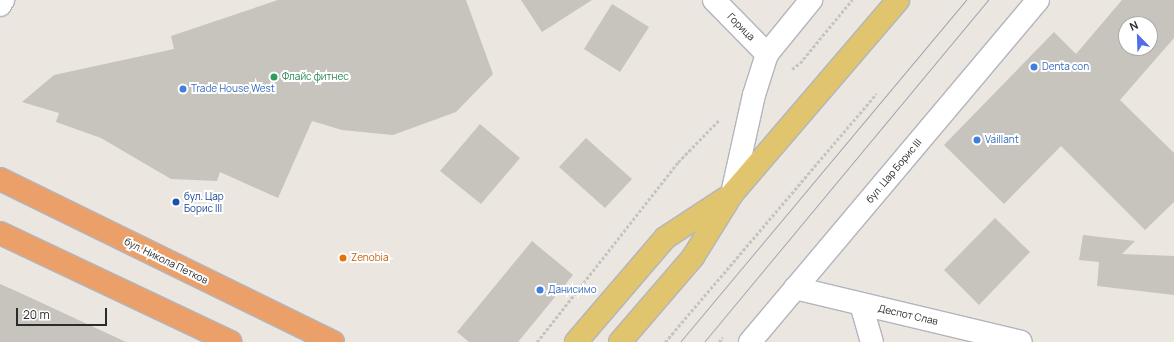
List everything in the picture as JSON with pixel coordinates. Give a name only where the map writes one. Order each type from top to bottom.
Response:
[{"type":"highway","name":"бул. Никола Петков","points":[[0,179],[333,342]]},
{"type":"highway","points":[[0,233],[231,342]]},
{"type":"main road","points":[[620,342],[693,257],[732,194],[898,0]]},
{"type":"main road","points":[[576,342],[665,238],[732,194]]},
{"type":"street","points":[[0,5],[3,0]]},
{"type":"street","name":"Горица","points":[[714,0],[767,54]]},
{"type":"street","points":[[732,194],[754,95],[767,54],[811,0]]},
{"type":"street","name":"бул. Цар Борис III","points":[[750,342],[1038,0]]},
{"type":"street","name":"Деспот Слав","points":[[795,288],[1022,342]]},
{"type":"street","points":[[861,304],[872,342]]},
{"type":"path","points":[[800,63],[852,0]]},
{"type":"path","points":[[665,342],[876,94]]},
{"type":"path","points":[[537,342],[678,162],[723,117]]},
{"type":"building","name":"Trade House West","points":[[278,0],[466,0],[493,74],[456,112],[393,135],[342,130],[312,121],[278,198],[220,172],[217,181],[171,179],[101,138],[56,122],[59,113],[22,102],[54,75],[174,49],[171,36]]},
{"type":"building","points":[[521,0],[592,0],[542,32]]},
{"type":"building","points":[[1122,0],[1174,0],[1174,38],[1120,100],[1174,153],[1174,202],[1145,230],[1061,146],[1004,204],[944,145],[1054,32],[1076,54]]},
{"type":"building","points":[[612,4],[649,27],[620,72],[584,49]]},
{"type":"building","points":[[480,124],[520,158],[481,204],[440,171]]},
{"type":"building","points":[[586,138],[632,179],[605,208],[559,167]]},
{"type":"building","points":[[995,218],[1030,252],[979,305],[944,270]]},
{"type":"building","points":[[1083,235],[1135,241],[1122,254],[1174,256],[1174,295],[1097,286],[1099,262],[1079,260]]},
{"type":"building","points":[[532,241],[573,275],[518,342],[469,342],[457,332]]},
{"type":"building","points":[[0,284],[16,291],[126,342],[0,342]]},
{"type":"tram line","points":[[680,342],[966,0]]},
{"type":"tram line","points":[[704,342],[988,0]]},
{"type":"place","name":"Denta con","points":[[1034,67]]},
{"type":"place","name":"Флайс фитнес","points":[[274,77]]},
{"type":"place","name":"Trade House West","points":[[183,89]]},
{"type":"place","name":"Vaillant","points":[[977,140]]},
{"type":"place","name":"бул. Цар Борис ІІІ","points":[[176,202]]},
{"type":"place","name":"Zenobia","points":[[343,258]]},
{"type":"place","name":"Данисимо","points":[[540,290]]}]
